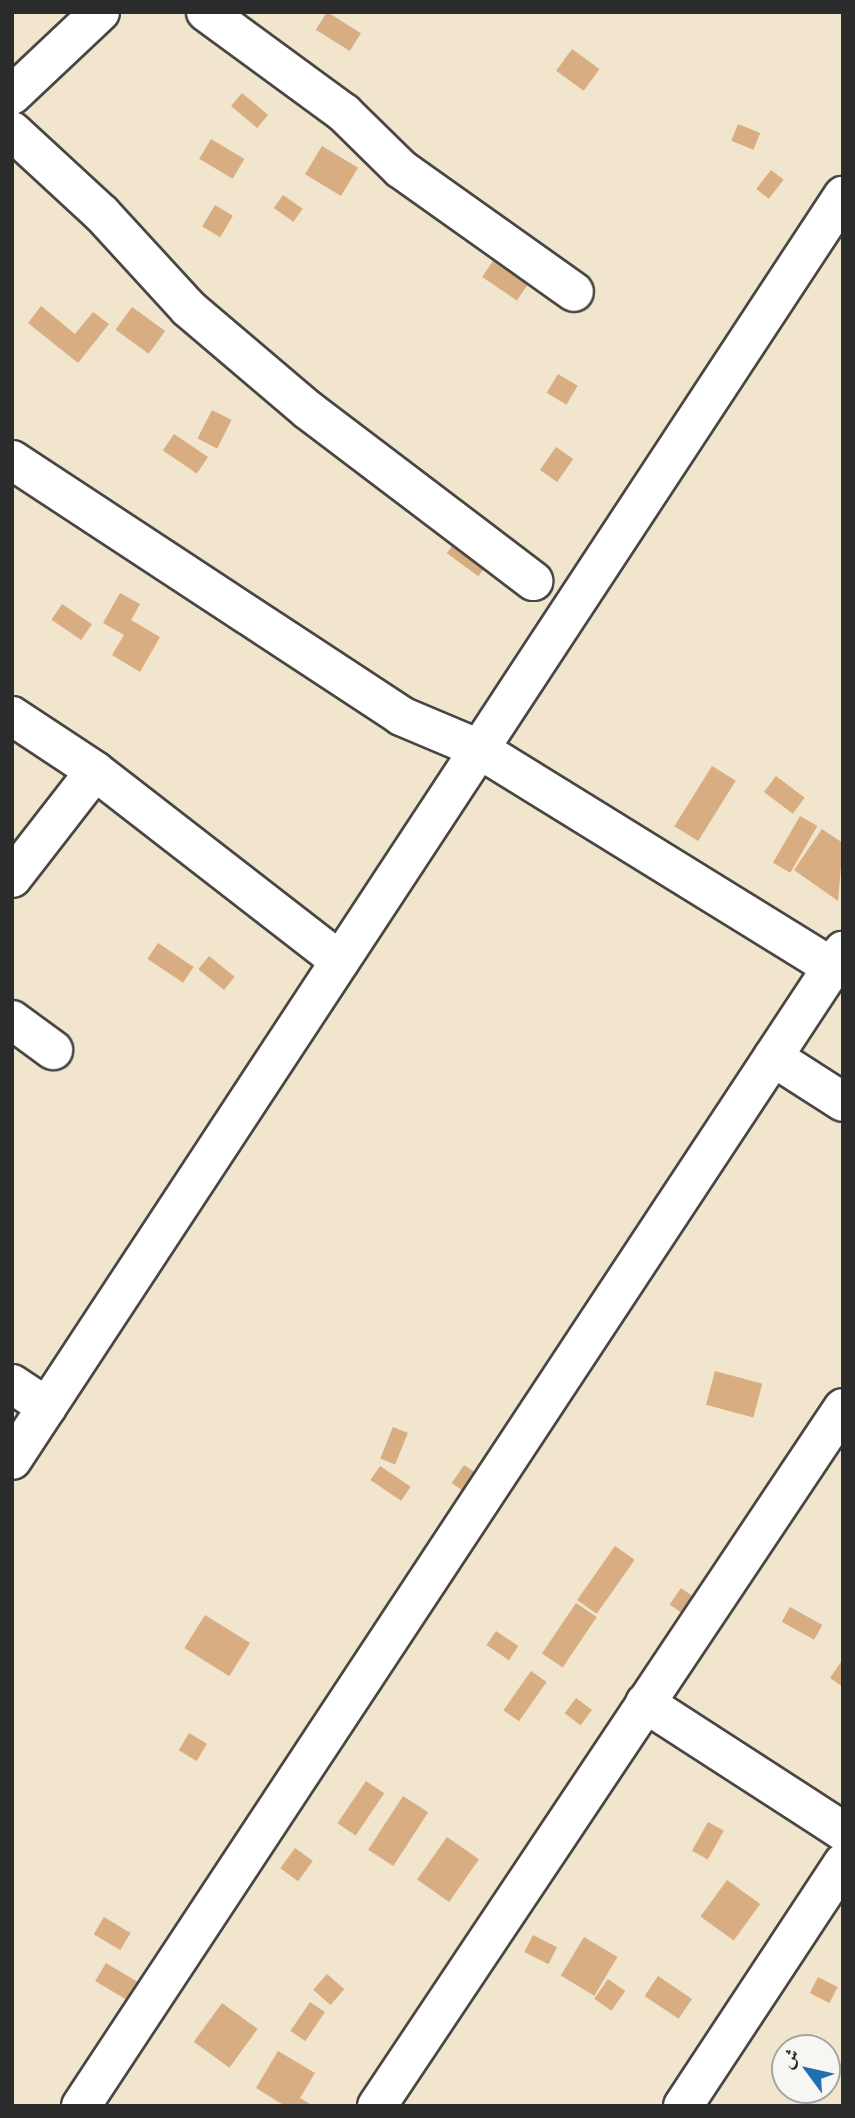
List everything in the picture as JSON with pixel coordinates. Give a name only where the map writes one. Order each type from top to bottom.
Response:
[{"type":"street","points":[[12,95],[100,12]]},
{"type":"street","points":[[206,12],[344,114],[412,177],[575,292]]},
{"type":"street","points":[[12,131],[102,214],[188,308],[308,410],[533,581]]},
{"type":"street","points":[[12,1460],[843,196]]},
{"type":"street","points":[[12,460],[401,716],[479,749],[837,959],[81,2106]]},
{"type":"street","points":[[12,716],[95,771],[340,961]]},
{"type":"street","points":[[12,878],[95,771]]},
{"type":"street","points":[[12,1020],[53,1050]]},
{"type":"street","points":[[773,1057],[843,1102]]},
{"type":"street","points":[[12,1384],[47,1407]]},
{"type":"street","points":[[377,2106],[843,1408]]},
{"type":"street","points":[[645,1703],[843,1831]]},
{"type":"street","points":[[682,2106],[843,1863]]},
{"type":"building","points":[[327,12],[361,33],[350,51],[316,30]]},
{"type":"building","points":[[572,49],[600,69],[584,91],[556,71]]},
{"type":"building","points":[[242,93],[268,115],[257,128],[231,106]]},
{"type":"building","points":[[738,124],[760,133],[754,150],[731,141]]},
{"type":"building","points":[[211,139],[244,159],[233,179],[199,159]]},
{"type":"building","points":[[322,146],[358,168],[341,196],[305,174]]},
{"type":"building","points":[[771,170],[784,180],[769,199],[756,189]]},
{"type":"building","points":[[283,195],[303,209],[293,222],[274,208]]},
{"type":"building","points":[[215,205],[233,216],[220,237],[202,226]]},
{"type":"building","points":[[495,258],[530,281],[517,301],[482,277]]},
{"type":"building","points":[[41,306],[75,334],[93,312],[109,324],[78,363],[28,323]]},
{"type":"building","points":[[132,307],[165,331],[149,354],[116,330]]},
{"type":"building","points":[[558,374],[578,386],[566,405],[547,393]]},
{"type":"building","points":[[212,410],[232,420],[217,448],[197,439]]},
{"type":"building","points":[[174,434],[208,457],[197,474],[163,451]]},
{"type":"building","points":[[556,447],[573,459],[557,482],[540,470]]},
{"type":"building","points":[[458,538],[490,561],[478,576],[447,553]]},
{"type":"building","points":[[120,593],[140,604],[131,620],[160,637],[140,672],[112,655],[124,635],[103,623]]},
{"type":"building","points":[[62,604],[92,624],[81,640],[51,620]]},
{"type":"building","points":[[712,766],[736,781],[698,841],[674,826]]},
{"type":"building","points":[[776,776],[805,798],[793,814],[764,792]]},
{"type":"building","points":[[800,816],[817,826],[790,873],[773,863]]},
{"type":"building","points":[[822,829],[843,843],[838,901],[794,870]]},
{"type":"building","points":[[158,943],[194,967],[183,983],[147,959]]},
{"type":"building","points":[[209,956],[235,977],[224,990],[198,969]]},
{"type":"building","points":[[715,1371],[762,1384],[753,1417],[706,1405]]},
{"type":"building","points":[[393,1427],[408,1433],[395,1465],[380,1459]]},
{"type":"building","points":[[464,1465],[479,1475],[467,1493],[452,1483]]},
{"type":"building","points":[[380,1466],[411,1487],[401,1501],[370,1480]]},
{"type":"building","points":[[615,1546],[635,1560],[597,1614],[577,1600]]},
{"type":"building","points":[[681,1588],[697,1599],[685,1615],[670,1604]]},
{"type":"building","points":[[576,1603],[597,1617],[563,1668],[542,1654]]},
{"type":"building","points":[[790,1607],[822,1625],[814,1640],[782,1622]]},
{"type":"building","points":[[205,1615],[250,1643],[229,1676],[184,1648]]},
{"type":"building","points":[[496,1631],[518,1646],[509,1660],[486,1645]]},
{"type":"building","points":[[843,1659],[843,1687],[830,1678]]},
{"type":"building","points":[[531,1671],[547,1682],[519,1721],[503,1710]]},
{"type":"building","points":[[576,1698],[592,1710],[581,1725],[565,1713]]},
{"type":"building","points":[[189,1733],[207,1744],[197,1761],[179,1750]]},
{"type":"building","points":[[366,1781],[384,1793],[356,1836],[337,1823]]},
{"type":"building","points":[[403,1796],[428,1812],[393,1866],[368,1850]]},
{"type":"building","points":[[708,1822],[724,1831],[708,1860],[692,1851]]},
{"type":"building","points":[[447,1837],[479,1859],[449,1902],[417,1880]]},
{"type":"building","points":[[295,1848],[313,1861],[298,1881],[280,1868]]},
{"type":"building","points":[[727,1880],[760,1904],[734,1941],[701,1916]]},
{"type":"building","points":[[104,1917],[131,1933],[120,1950],[94,1934]]},
{"type":"building","points":[[533,1935],[557,1947],[548,1964],[524,1952]]},
{"type":"building","points":[[584,1937],[617,1957],[594,1996],[561,1976]]},
{"type":"building","points":[[106,1963],[139,1983],[129,2001],[95,1981]]},
{"type":"building","points":[[327,1974],[344,1989],[331,2005],[313,1990]]},
{"type":"building","points":[[658,1976],[692,1999],[679,2019],[645,1996]]},
{"type":"building","points":[[818,1977],[838,1987],[829,2003],[810,1993]]},
{"type":"building","points":[[608,1979],[625,1991],[611,2011],[594,1999]]},
{"type":"building","points":[[310,2002],[325,2012],[305,2041],[290,2031]]},
{"type":"building","points":[[222,2003],[258,2029],[229,2068],[194,2042]]},
{"type":"building","points":[[278,2051],[315,2073],[300,2098],[313,2106],[285,2106],[256,2088]]}]
